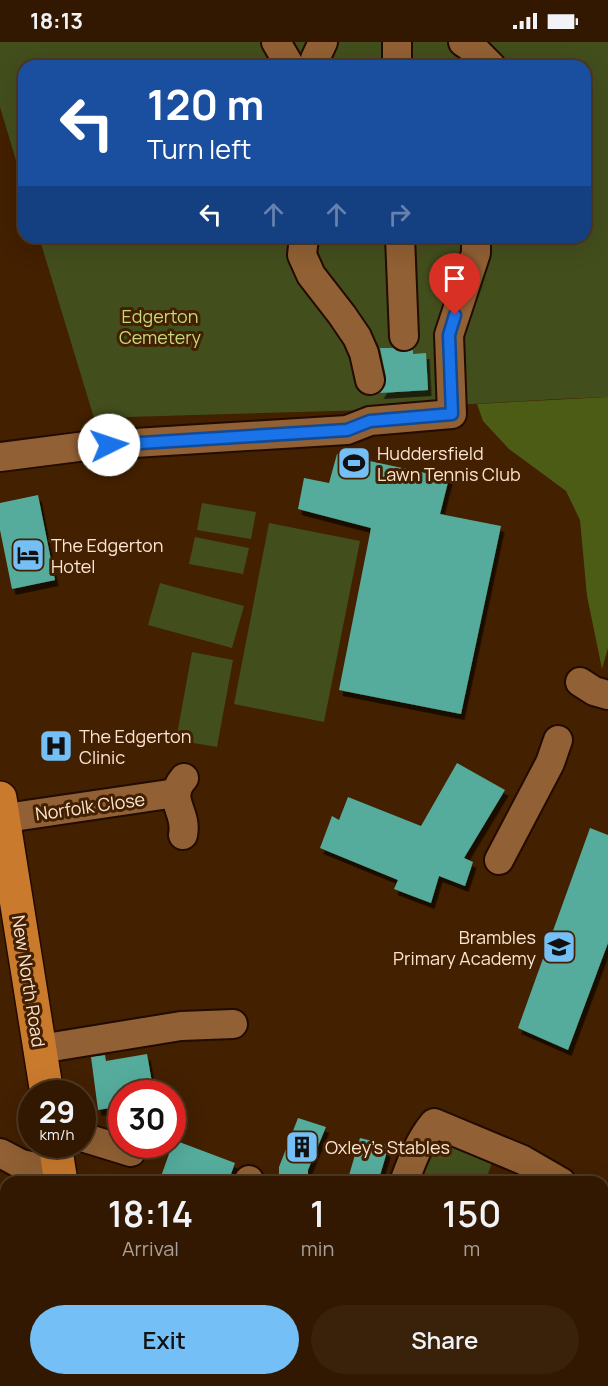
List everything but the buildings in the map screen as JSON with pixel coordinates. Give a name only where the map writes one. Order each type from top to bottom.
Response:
[{"type":"highway","name":"New North Road","points":[[1,812],[45,1080]]},
{"type":"street","points":[[276,42],[311,60]]},
{"type":"street","points":[[397,42],[397,60]]},
{"type":"street","points":[[303,243],[302,255],[311,275],[357,337],[364,353],[370,387],[370,421]]},
{"type":"street","points":[[400,243],[404,336]]},
{"type":"street","points":[[0,457],[86,446],[347,430],[370,421],[452,414],[449,335],[476,253],[476,243]]},
{"type":"street","points":[[579,682],[594,691],[608,695]]},
{"type":"street","points":[[499,860],[550,763],[558,740]]},
{"type":"street","name":"Norfolk Close","points":[[1,812],[180,786],[177,805],[183,817],[183,835]]},
{"type":"street","points":[[40,1049],[181,1026],[233,1024]]},
{"type":"street","points":[[406,1176],[424,1134],[434,1123],[523,1160],[551,1176]]},
{"type":"street","points":[[0,1153],[21,1164],[58,1166]]},
{"type":"green space","name":"Edgerton Cemetery","points":[[0,42],[608,42],[608,397],[370,410],[94,418],[41,243],[591,243],[591,60],[18,60],[18,167],[0,107]]},
{"type":"green space","points":[[608,397],[608,648],[602,669],[587,596],[580,520],[566,491],[509,449],[483,421],[477,404]]},
{"type":"green space","points":[[202,503],[256,512],[251,539],[197,530]]},
{"type":"green space","points":[[269,523],[360,541],[324,722],[234,704]]},
{"type":"green space","points":[[195,537],[249,548],[243,574],[189,564]]},
{"type":"green space","points":[[160,583],[244,606],[232,648],[148,625]]},
{"type":"green space","points":[[192,652],[233,660],[217,747],[176,740]]},
{"type":"green space","points":[[437,1135],[494,1157],[487,1176],[420,1176]]},
{"type":"place","name":"Huddersfield Lawn Tennis Club","points":[[354,463]]},
{"type":"place","name":"The Edgerton Hotel","points":[[28,555]]},
{"type":"place","name":"The Edgerton Clinic","points":[[56,746]]},
{"type":"place","name":"Brambles Primary Academy","points":[[559,947]]},
{"type":"place","name":"Oxley's Stables","points":[[302,1147]]},
{"type":"route","points":[[109,445],[347,430],[370,421],[452,414],[449,335],[455,315]]}]
